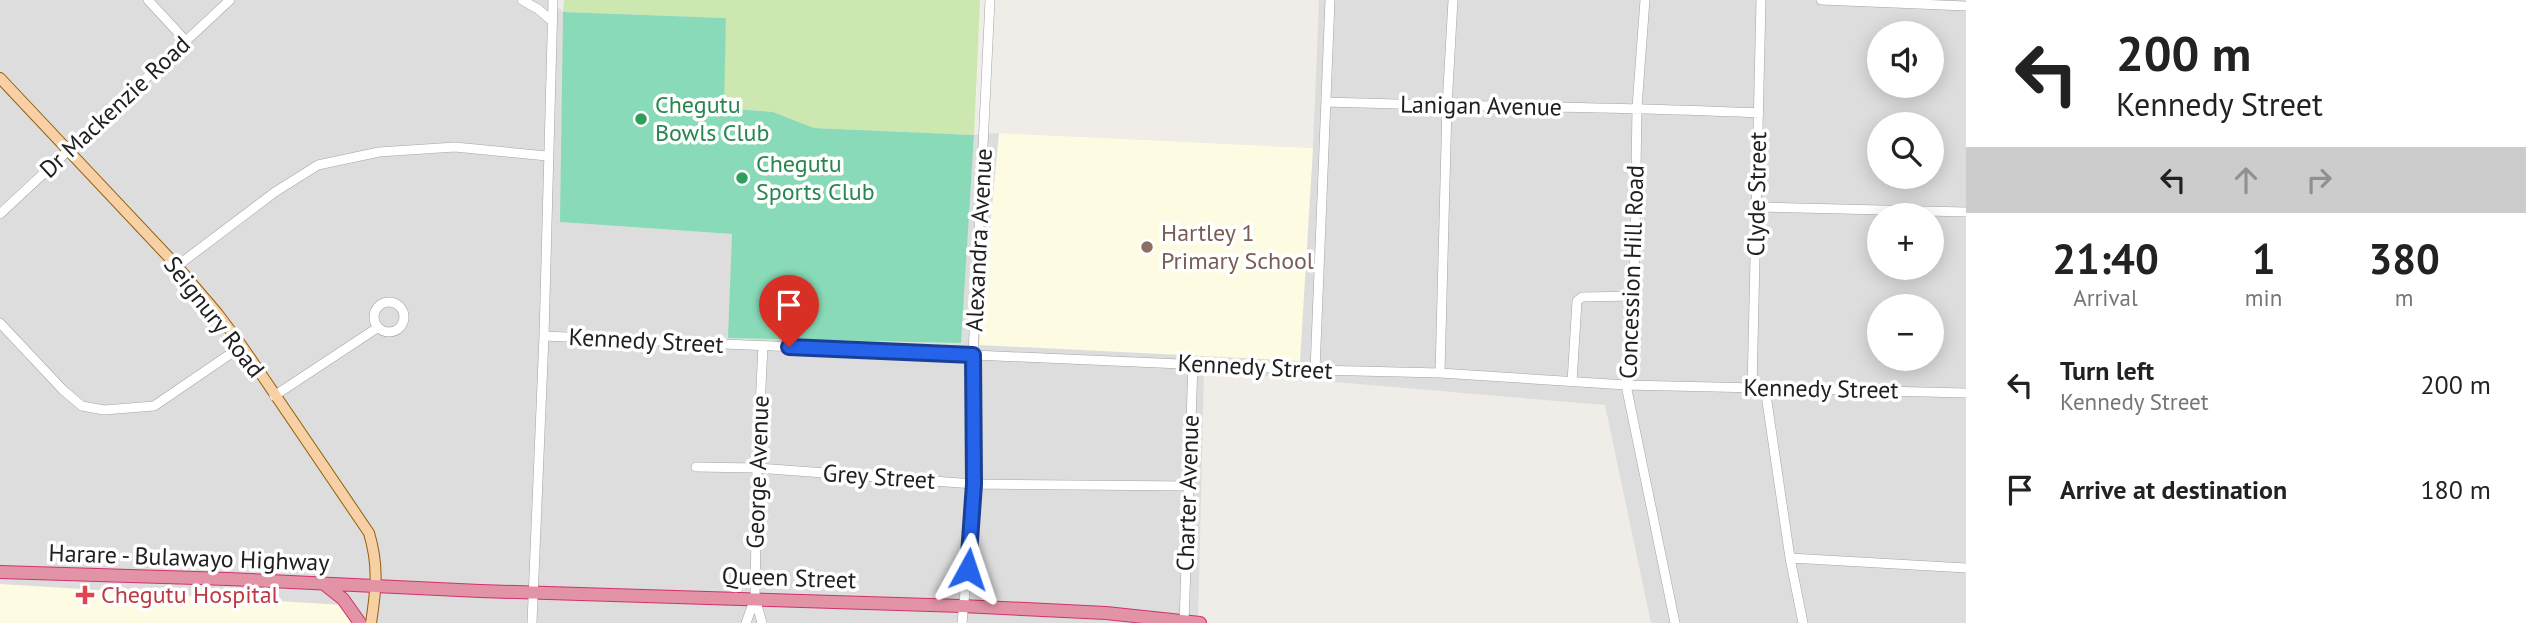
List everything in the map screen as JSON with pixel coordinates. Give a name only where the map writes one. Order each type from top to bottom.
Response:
[{"type":"highway","name":"Harare - Bulawayo Highway","points":[[0,572],[377,586]]},
{"type":"highway","points":[[324,584],[343,599],[360,623]]},
{"type":"highway","name":"Queen Street","points":[[377,586],[962,606],[1106,613],[1200,623]]},
{"type":"main road","name":"Seignury Road","points":[[0,78],[177,266],[242,346],[369,533],[376,556],[377,586],[371,623]]},
{"type":"street","points":[[148,0],[185,40]]},
{"type":"street","name":"Dr Mackenzie Road","points":[[0,214],[230,0]]},
{"type":"street","points":[[522,0],[552,21]]},
{"type":"street","points":[[532,623],[544,336],[553,0]]},
{"type":"street","name":"Alexandra Avenue","points":[[962,623],[974,484],[973,355],[990,0]]},
{"type":"street","points":[[1315,370],[1330,0]]},
{"type":"street","points":[[1440,373],[1447,106],[1453,0]]},
{"type":"street","name":"Concession Hill Road","points":[[1645,0],[1637,107],[1634,296],[1626,385],[1675,623]]},
{"type":"street","name":"Clyde Street","points":[[1752,387],[1762,0]]},
{"type":"street","points":[[1821,0],[1966,6]]},
{"type":"street","name":"Lanigan Avenue","points":[[1326,102],[1637,107],[1759,113]]},
{"type":"street","points":[[177,266],[275,192],[318,165],[379,152],[455,147],[547,156]]},
{"type":"street","points":[[1757,207],[1966,212]]},
{"type":"street","points":[[1572,382],[1577,301],[1582,297],[1634,296]]},
{"type":"street","points":[[0,323],[82,406],[104,410],[153,406],[242,346]]},
{"type":"street","points":[[274,396],[377,328]]},
{"type":"street","name":"Kennedy Street","points":[[544,336],[1315,370],[1440,373],[1626,385],[1966,393]]},
{"type":"street","name":"George Avenue","points":[[746,623],[755,598],[757,468],[763,346]]},
{"type":"street","name":"Charter Avenue","points":[[1184,621],[1193,363]]},
{"type":"street","points":[[1765,388],[1790,558],[1803,623]]},
{"type":"street","name":"Grey Street","points":[[696,467],[757,468],[974,484],[1189,486]]},
{"type":"street","points":[[1790,558],[1966,568]]},
{"type":"street","name":"George Avenue","points":[[755,598],[763,618],[762,623]]},
{"type":"shaded area","points":[[0,0],[550,0],[563,12],[561,222],[732,234],[729,338],[960,343],[974,135],[999,133],[1313,148],[1319,0],[1966,0],[1966,623],[1651,623],[1605,405],[1204,371],[1198,623],[0,623]]},
{"type":"shaded area","name":"Hartley 1 Primary School","points":[[999,133],[1313,148],[1300,361],[979,345]]},
{"type":"shaded area","name":"Chegutu Hospital","points":[[0,584],[342,605],[354,623],[0,623]]},
{"type":"green space","points":[[564,0],[980,0],[974,135],[814,128],[773,112],[723,108],[726,18],[563,12]]},
{"type":"green space","name":"Chegutu Sports Club","points":[[563,12],[726,18],[724,108],[773,112],[814,128],[974,135],[961,343],[728,338],[732,234],[560,222]]},
{"type":"place","name":"Chegutu Bowls Club","points":[[641,119]]},
{"type":"place","name":"Chegutu Sports Club","points":[[742,178]]},
{"type":"place","name":"Hartley 1 Primary School","points":[[1147,247]]},
{"type":"place","name":"Chegutu Hospital","points":[[85,595]]},
{"type":"route","points":[[789,347],[973,355],[974,484],[968,569]]}]
